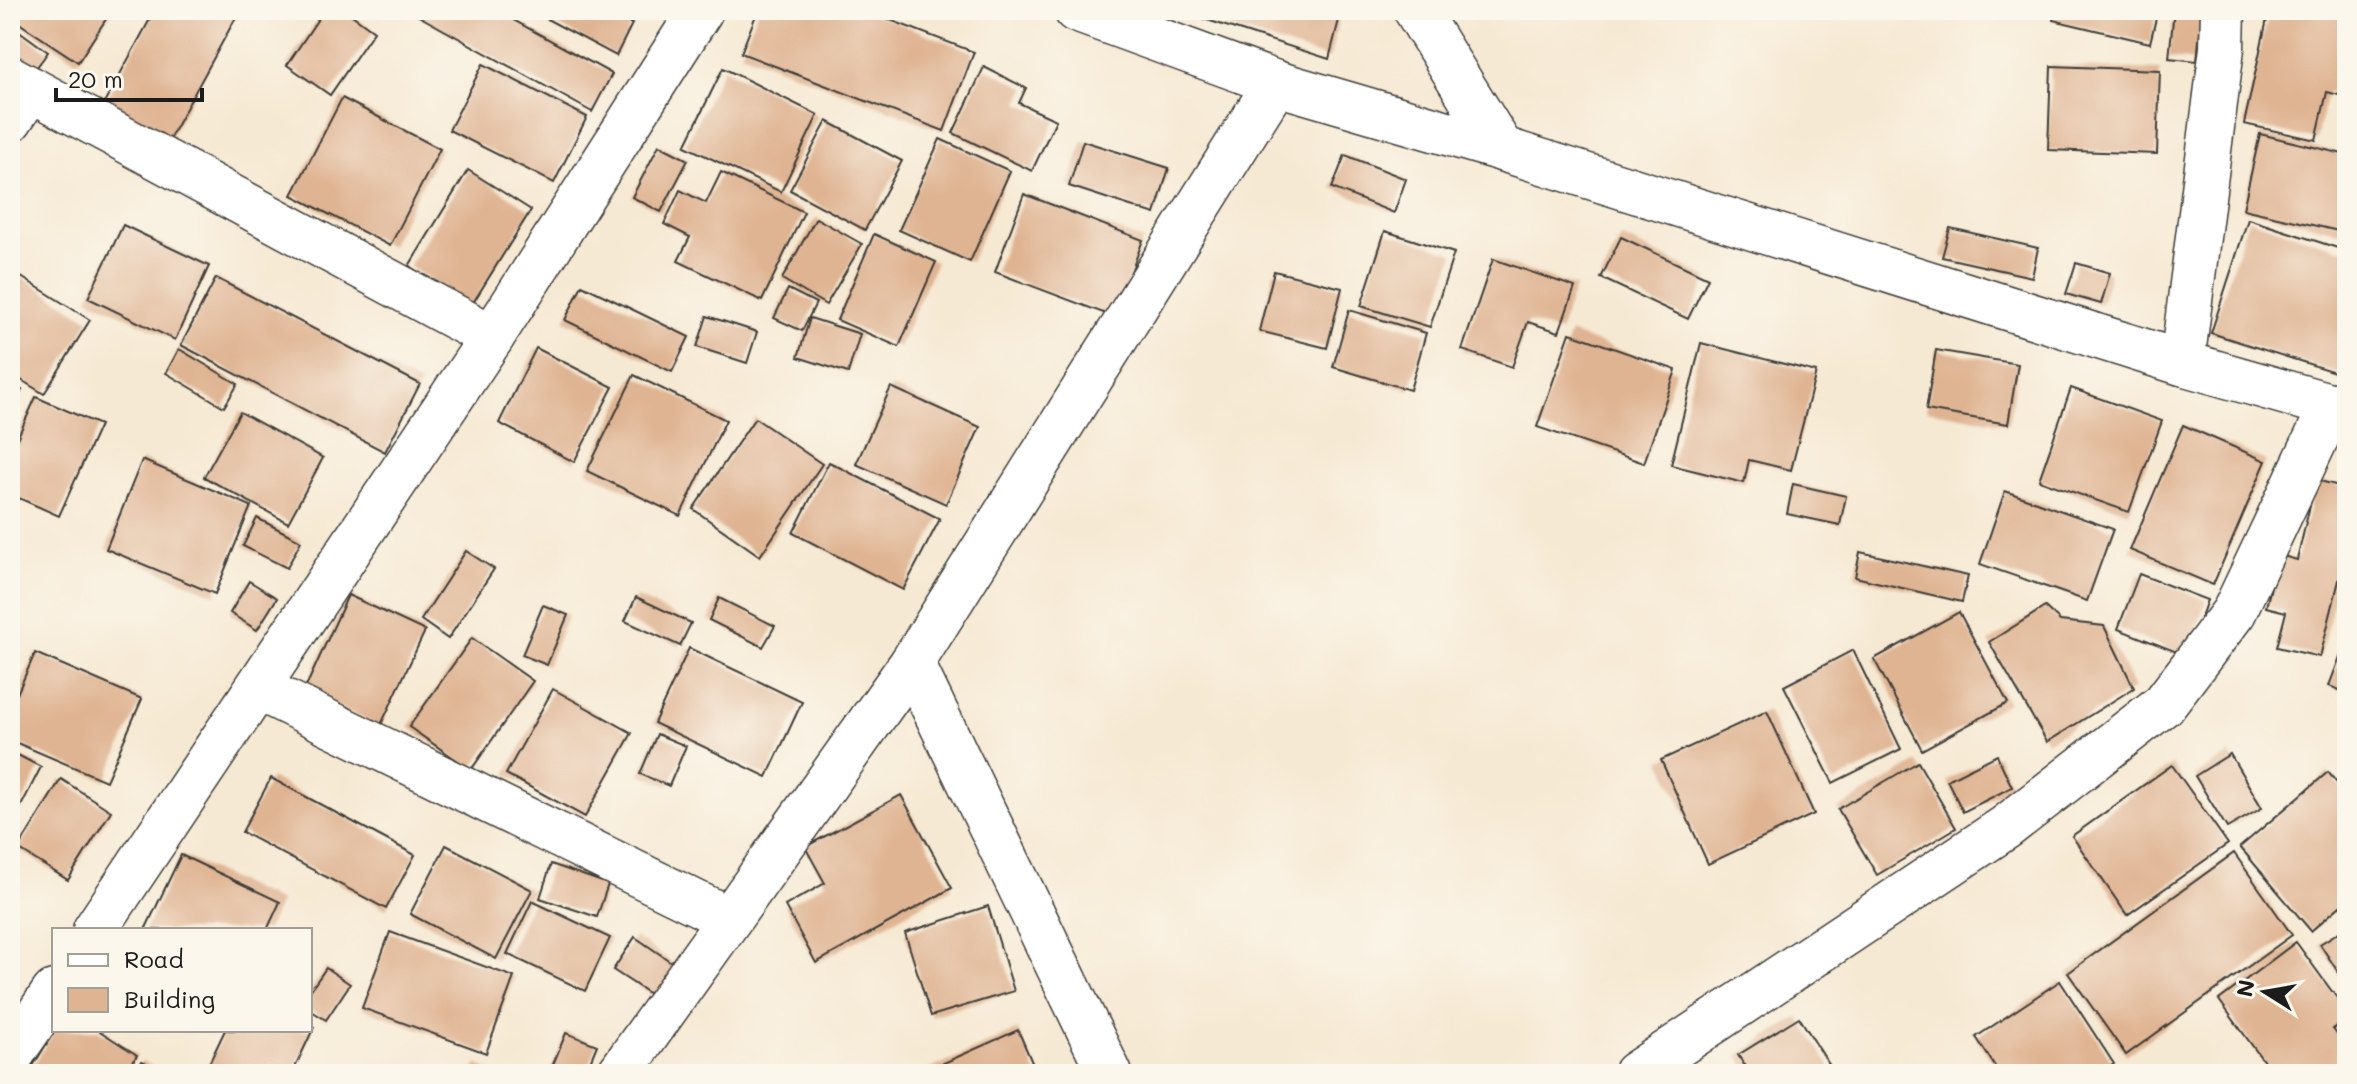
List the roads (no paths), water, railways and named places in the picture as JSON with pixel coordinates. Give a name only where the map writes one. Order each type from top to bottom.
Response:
[{"type":"street","points":[[96,928],[492,337],[701,10]]},
{"type":"street","points":[[1076,10],[1276,83],[1502,149],[2182,363],[2339,408],[2234,612],[2164,704],[2006,827],[1635,1074]]},
{"type":"street","points":[[1416,10],[1502,149]]},
{"type":"street","points":[[2182,363],[2222,48],[2223,10]]},
{"type":"street","points":[[619,1074],[912,663],[1276,83]]},
{"type":"street","points":[[17,96],[492,337]]},
{"type":"street","points":[[912,663],[1110,1074]]},
{"type":"street","points":[[258,688],[729,919]]},
{"type":"street","points":[[10,1057],[52,995]]}]
